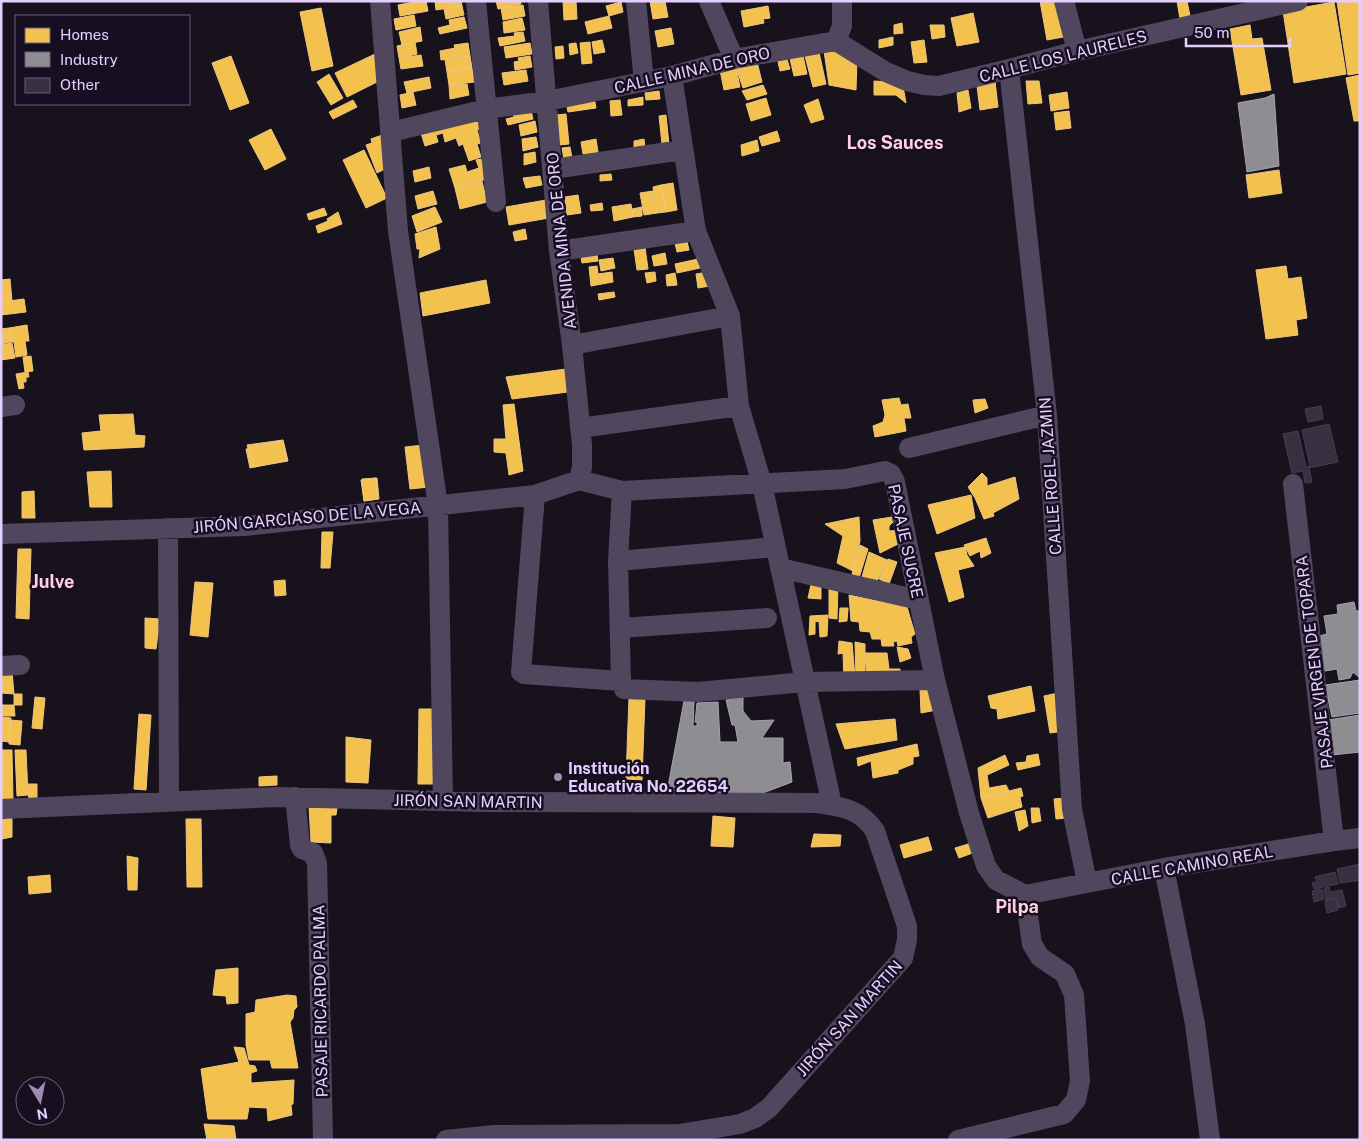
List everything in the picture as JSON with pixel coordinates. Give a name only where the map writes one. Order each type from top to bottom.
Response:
[{"type":"street","points":[[380,1],[398,231],[438,506],[443,801]]},
{"type":"street","points":[[476,1],[496,202]]},
{"type":"street","name":"AVENIDA MINA DE ORO","points":[[538,1],[559,251],[572,344],[580,428],[582,467],[579,480]]},
{"type":"street","points":[[636,1],[644,82]]},
{"type":"street","points":[[709,1],[734,59]]},
{"type":"street","points":[[836,41],[842,26],[842,1]]},
{"type":"street","points":[[1064,1],[1077,51]]},
{"type":"street","name":"CALLE LOS LAURELES","points":[[836,41],[886,72],[924,85],[939,86],[1268,4],[1298,1]]},
{"type":"street","name":"CALLE MINA DE ORO","points":[[391,132],[486,109],[547,102],[672,76],[734,59],[836,41]]},
{"type":"street","name":"CALLE ROEL JAZMIN","points":[[1009,69],[1047,415],[1072,809],[1087,883]]},
{"type":"street","points":[[672,76],[696,231],[730,316],[739,406],[762,484],[832,806]]},
{"type":"street","points":[[553,169],[682,150]]},
{"type":"street","points":[[559,251],[696,231]]},
{"type":"street","points":[[572,344],[730,316]]},
{"type":"street","points":[[580,428],[739,406]]},
{"type":"street","points":[[909,448],[1047,415]]},
{"type":"street","name":"PASAJE SUCRE","points":[[579,480],[622,491],[844,479],[885,471],[891,474],[895,482],[935,680],[969,813],[986,866],[996,880],[1024,896]]},
{"type":"street","name":"JIRÓN GARCIASO DE LA VEGA","points":[[1,534],[244,526],[534,495],[579,480]]},
{"type":"street","name":"PASAJE VIRGEN DE TOPARA","points":[[1293,484],[1334,841]]},
{"type":"street","points":[[622,491],[618,561],[621,681],[624,689],[698,692],[804,682],[935,680]]},
{"type":"street","points":[[534,495],[521,672],[524,674],[621,681]]},
{"type":"street","points":[[168,528],[170,802]]},
{"type":"street","points":[[618,561],[775,547]]},
{"type":"street","points":[[780,568],[919,600]]},
{"type":"street","points":[[620,628],[767,618]]},
{"type":"street","name":"JIRÓN SAN MARTIN","points":[[1,809],[295,797],[443,801],[816,803],[852,810],[868,820],[875,831],[907,926],[907,940],[903,958],[769,1108],[755,1118]]},
{"type":"street","name":"PASAJE RICARDO PALMA","points":[[295,797],[300,845],[302,849],[313,853],[317,863],[323,1140]]},
{"type":"street","name":"CALLE CAMINO REAL","points":[[1024,896],[1164,868],[1360,838]]},
{"type":"street","points":[[1164,868],[1195,1024],[1210,1140]]},
{"type":"street","points":[[958,1140],[1064,1114],[1076,1100],[1080,1081],[1074,995],[1065,974],[1040,957],[1032,944],[1024,896]]},
{"type":"street","points":[[446,1140],[494,1135],[679,1134],[740,1124],[755,1118]]},
{"type":"street","points":[[745,1140],[755,1118]]},
{"type":"building: Homes","points":[[426,1],[428,11],[400,16],[398,5]]},
{"type":"building: Homes","points":[[435,1],[461,1],[462,6],[436,10]]},
{"type":"building: Homes","points":[[496,1],[520,1],[521,4],[498,9]]},
{"type":"building: Homes","points":[[563,1],[576,1],[577,19],[564,20]]},
{"type":"building: Homes","points":[[650,1],[665,1],[668,17],[653,19]]},
{"type":"building: Homes","points":[[1040,1],[1062,1],[1069,36],[1047,40]]},
{"type":"building: Homes","points":[[1177,1],[1187,1],[1190,16],[1180,19]]},
{"type":"building: Homes","points":[[1360,1],[1360,73],[1348,75],[1337,2]]},
{"type":"building: Homes","points":[[621,2],[623,12],[609,16],[606,6]]},
{"type":"building: Homes","points":[[1334,2],[1346,74],[1294,83],[1283,11]]},
{"type":"building: Homes","points":[[523,5],[525,16],[503,20],[501,8]]},
{"type":"building: Homes","points":[[462,6],[464,15],[446,19],[444,9]]},
{"type":"building: Homes","points":[[768,6],[770,18],[763,19],[764,23],[744,27],[741,11]]},
{"type":"building: Homes","points":[[321,8],[333,66],[312,71],[300,12]]},
{"type":"building: Homes","points":[[973,13],[979,42],[957,46],[951,18]]},
{"type":"building: Homes","points":[[414,15],[416,26],[396,30],[394,19]]},
{"type":"building: Homes","points":[[609,16],[612,28],[588,34],[585,22]]},
{"type":"building: Homes","points":[[464,17],[467,28],[440,34],[438,28],[450,25],[449,20]]},
{"type":"building: Homes","points":[[522,18],[525,30],[504,33],[503,22]]},
{"type":"building: Homes","points":[[902,23],[903,33],[894,34],[894,25]]},
{"type":"building: Homes","points":[[930,25],[944,25],[945,37],[932,39]]},
{"type":"building: Homes","points":[[1250,25],[1252,39],[1262,38],[1271,90],[1241,95],[1230,29]]},
{"type":"building: Homes","points":[[420,27],[422,41],[402,45],[399,32]]},
{"type":"building: Homes","points":[[671,28],[674,44],[658,47],[655,31]]},
{"type":"building: Homes","points":[[523,32],[525,41],[500,46],[498,38],[515,36],[514,33]]},
{"type":"building: Homes","points":[[893,37],[893,45],[879,48],[879,40]]},
{"type":"building: Homes","points":[[602,40],[605,52],[594,54],[592,42]]},
{"type":"building: Homes","points":[[924,40],[927,62],[914,63],[911,42]]},
{"type":"building: Homes","points":[[415,42],[417,54],[399,58],[397,46]]},
{"type":"building: Homes","points":[[590,42],[592,63],[582,64],[580,43]]},
{"type":"building: Homes","points":[[468,43],[470,56],[441,60],[440,51],[455,48],[454,45]]},
{"type":"building: Homes","points":[[530,43],[532,54],[506,58],[504,47]]},
{"type":"building: Homes","points":[[576,43],[578,53],[570,55],[569,44]]},
{"type":"building: Homes","points":[[563,46],[564,58],[556,59],[555,47]]},
{"type":"building: Homes","points":[[801,47],[807,74],[794,76],[788,50]]},
{"type":"building: Homes","points":[[824,51],[849,52],[848,60],[857,59],[856,90],[829,85]]},
{"type":"building: Homes","points":[[819,52],[826,84],[813,87],[805,56]]},
{"type":"building: Homes","points":[[375,54],[377,82],[347,97],[335,73]]},
{"type":"building: Homes","points":[[421,55],[423,66],[401,69],[399,58]]},
{"type":"building: Homes","points":[[231,56],[249,103],[230,110],[212,63]]},
{"type":"building: Homes","points":[[470,56],[472,68],[447,72],[445,60]]},
{"type":"building: Homes","points":[[530,56],[532,67],[515,70],[514,62],[519,61],[518,58]]},
{"type":"building: Homes","points":[[786,56],[790,69],[780,71],[777,57]]},
{"type":"building: Homes","points":[[757,62],[762,82],[743,88],[736,67]]},
{"type":"building: Homes","points":[[736,67],[740,87],[724,90],[720,70]]},
{"type":"building: Homes","points":[[472,68],[475,82],[449,85],[447,72]]},
{"type":"building: Homes","points":[[526,70],[528,81],[504,85],[502,73]]},
{"type":"building: Homes","points":[[329,74],[343,98],[331,105],[317,82]]},
{"type":"building: Homes","points":[[1360,75],[1360,121],[1354,121],[1346,78]]},
{"type":"building: Homes","points":[[429,77],[431,88],[407,93],[404,82]]},
{"type":"building: Homes","points":[[874,81],[891,82],[903,86],[906,103],[896,95],[874,95]]},
{"type":"building: Homes","points":[[995,81],[998,107],[980,110],[977,86]]},
{"type":"building: Homes","points":[[1026,81],[1039,81],[1042,103],[1028,104]]},
{"type":"building: Homes","points":[[467,84],[469,95],[450,99],[449,85]]},
{"type":"building: Homes","points":[[763,85],[767,94],[747,100],[742,91]]},
{"type":"building: Homes","points":[[968,90],[971,108],[959,112],[957,93]]},
{"type":"building: Homes","points":[[659,91],[660,99],[646,100],[645,93]]},
{"type":"building: Homes","points":[[413,92],[416,105],[402,108],[400,95]]},
{"type":"building: Homes","points":[[1067,92],[1069,108],[1051,111],[1049,95]]},
{"type":"building: Homes","points":[[594,97],[596,108],[568,112],[566,102]]},
{"type":"building: Homes","points":[[643,97],[643,105],[628,106],[628,100]]},
{"type":"building: Homes","points":[[766,98],[771,115],[751,121],[746,104]]},
{"type":"building: Homes","points":[[818,99],[824,119],[811,123],[804,105]]},
{"type":"building: Homes","points":[[353,100],[357,107],[333,119],[329,112]]},
{"type":"building: Homes","points":[[620,100],[622,115],[611,116],[610,101]]},
{"type":"building: Homes","points":[[530,106],[533,119],[508,125],[506,119],[514,117],[512,110]]},
{"type":"building: Homes","points":[[1069,111],[1071,128],[1056,130],[1054,113]]},
{"type":"building: Homes","points":[[481,114],[485,128],[477,130],[481,143],[477,144],[481,157],[469,161],[463,144],[459,146],[456,138],[445,142],[443,133],[436,135],[438,142],[425,146],[421,133]]},
{"type":"building: Homes","points":[[566,114],[569,144],[559,145],[556,115]]},
{"type":"building: Homes","points":[[666,115],[669,144],[662,144],[659,116]]},
{"type":"building: Homes","points":[[535,121],[537,132],[521,136],[519,125]]},
{"type":"building: Homes","points":[[271,129],[286,159],[265,170],[249,140]]},
{"type":"building: Homes","points":[[777,131],[780,141],[762,146],[759,137]]},
{"type":"building: Homes","points":[[382,135],[387,168],[377,173],[366,145],[372,143],[371,139]]},
{"type":"building: Homes","points":[[536,137],[538,147],[523,151],[522,139]]},
{"type":"building: Homes","points":[[596,139],[598,152],[583,154],[581,142]]},
{"type":"building: Homes","points":[[644,139],[645,148],[634,150],[634,141]]},
{"type":"building: Homes","points":[[757,140],[759,151],[742,156],[741,145]]},
{"type":"building: Homes","points":[[570,147],[573,163],[565,165],[562,148]]},
{"type":"building: Homes","points":[[364,150],[387,198],[366,208],[343,160]]},
{"type":"building: Homes","points":[[535,152],[536,162],[524,165],[524,154]]},
{"type":"building: Homes","points":[[481,159],[487,179],[455,188],[449,169],[465,165],[467,172],[479,168],[476,160]]},
{"type":"building: Homes","points":[[429,167],[431,178],[415,182],[413,171]]},
{"type":"building: Homes","points":[[1279,170],[1282,193],[1249,198],[1246,175]]},
{"type":"building: Homes","points":[[611,174],[612,180],[600,181],[600,175]]},
{"type":"building: Homes","points":[[540,176],[542,185],[526,188],[523,178]]},
{"type":"building: Homes","points":[[482,181],[487,202],[460,209],[455,188]]},
{"type":"building: Homes","points":[[673,183],[677,210],[666,212],[661,185]]},
{"type":"building: Homes","points":[[661,185],[666,212],[657,213],[653,187]]},
{"type":"building: Homes","points":[[433,191],[437,204],[418,209],[415,196]]},
{"type":"building: Homes","points":[[653,191],[657,213],[644,215],[640,193]]},
{"type":"building: Homes","points":[[578,195],[581,213],[567,215],[565,197]]},
{"type":"building: Homes","points":[[546,200],[549,218],[509,225],[506,207]]},
{"type":"building: Homes","points":[[602,203],[603,210],[591,211],[590,205]]},
{"type":"building: Homes","points":[[631,204],[633,217],[614,221],[612,207]]},
{"type":"building: Homes","points":[[435,207],[442,222],[417,232],[412,216]]},
{"type":"building: Homes","points":[[642,207],[642,216],[633,217],[632,209]]},
{"type":"building: Homes","points":[[324,208],[327,215],[309,220],[307,214]]},
{"type":"building: Homes","points":[[338,212],[342,224],[318,233],[316,226],[328,221],[327,219]]},
{"type":"building: Homes","points":[[436,227],[440,249],[419,258],[420,249],[417,249],[415,234]]},
{"type":"building: Homes","points":[[525,229],[527,239],[515,241],[513,232]]},
{"type":"building: Homes","points":[[644,240],[648,269],[637,270],[633,242]]},
{"type":"building: Homes","points":[[687,241],[689,250],[677,252],[675,243]]},
{"type":"building: Homes","points":[[596,248],[598,261],[582,263],[580,251]]},
{"type":"building: Homes","points":[[665,253],[667,264],[654,266],[652,256]]},
{"type":"building: Homes","points":[[613,258],[615,268],[601,271],[599,260]]},
{"type":"building: Homes","points":[[698,259],[700,268],[677,273],[675,264]]},
{"type":"building: Homes","points":[[597,266],[598,274],[612,272],[613,282],[591,286],[589,267]]},
{"type":"building: Homes","points":[[1286,266],[1288,279],[1301,277],[1307,318],[1296,320],[1298,335],[1266,339],[1256,270]]},
{"type":"building: Homes","points":[[655,272],[656,281],[647,283],[645,273]]},
{"type":"building: Homes","points":[[707,272],[710,286],[698,288],[696,274]]},
{"type":"building: Homes","points":[[675,273],[677,285],[667,286],[666,275]]},
{"type":"building: Homes","points":[[10,279],[12,301],[1,302],[1,280]]},
{"type":"building: Homes","points":[[486,280],[490,303],[423,316],[420,293]]},
{"type":"building: Homes","points":[[614,292],[615,297],[599,300],[598,294]]},
{"type":"building: Homes","points":[[24,299],[26,312],[1,315],[1,302]]},
{"type":"building: Homes","points":[[27,325],[29,341],[25,341],[27,355],[16,357],[14,342],[11,342],[9,328]]},
{"type":"building: Homes","points":[[9,328],[11,342],[1,344],[1,329]]},
{"type":"building: Homes","points":[[12,343],[15,358],[1,360],[1,345]]},
{"type":"building: Homes","points":[[31,356],[33,371],[25,372],[23,357]]},
{"type":"building: Homes","points":[[566,369],[568,392],[512,399],[506,377]]},
{"type":"building: Homes","points":[[28,372],[29,377],[26,377],[26,382],[23,382],[24,388],[19,389],[16,374]]},
{"type":"building: Homes","points":[[899,398],[901,405],[908,404],[911,418],[904,418],[906,431],[875,437],[873,426],[883,422],[885,415],[882,400]]},
{"type":"building: Homes","points":[[985,399],[988,408],[975,413],[973,400]]},
{"type":"building: Homes","points":[[514,404],[523,471],[509,475],[506,453],[494,452],[494,439],[506,439],[503,405]]},
{"type":"building: Homes","points":[[133,414],[135,435],[145,436],[144,447],[84,450],[82,433],[101,431],[99,415]]},
{"type":"building: Homes","points":[[283,440],[288,461],[254,467],[247,445]]},
{"type":"building: Homes","points":[[283,441],[287,460],[250,468],[246,449]]},
{"type":"building: Homes","points":[[424,445],[429,487],[410,489],[405,447]]},
{"type":"building: Homes","points":[[111,471],[112,507],[90,507],[87,472]]},
{"type":"building: Homes","points":[[982,473],[987,478],[987,486],[1015,477],[1019,499],[993,513],[994,516],[984,519],[968,487]]},
{"type":"building: Homes","points":[[376,478],[377,499],[364,501],[361,480]]},
{"type":"building: Homes","points":[[377,478],[379,499],[364,501],[362,479]]},
{"type":"building: Homes","points":[[34,491],[35,518],[22,518],[22,492]]},
{"type":"building: Homes","points":[[971,495],[975,518],[937,534],[928,505]]},
{"type":"building: Homes","points":[[859,517],[860,541],[853,571],[837,563],[843,536],[825,524]]},
{"type":"building: Homes","points":[[892,517],[893,522],[889,526],[889,531],[902,530],[904,541],[880,553],[873,520]]},
{"type":"building: Homes","points":[[322,532],[333,532],[330,568],[321,568]]},
{"type":"building: Homes","points":[[986,538],[991,553],[981,558],[980,551],[970,556],[964,545]]},
{"type":"building: Homes","points":[[860,545],[868,549],[859,578],[852,574]]},
{"type":"building: Homes","points":[[965,547],[967,555],[974,566],[958,570],[964,597],[949,602],[935,553]]},
{"type":"building: Homes","points":[[18,549],[31,549],[29,619],[16,618]]},
{"type":"building: Homes","points":[[869,552],[887,560],[877,581],[862,577]]},
{"type":"building: Homes","points":[[888,559],[897,562],[889,584],[879,579]]},
{"type":"building: Homes","points":[[285,580],[286,595],[275,596],[274,581]]},
{"type":"building: Homes","points":[[812,580],[821,581],[821,599],[808,598]]},
{"type":"building: Homes","points":[[195,582],[213,583],[208,637],[190,635]]},
{"type":"building: Homes","points":[[829,584],[838,585],[837,619],[829,618]]},
{"type":"building: Homes","points":[[849,595],[907,607],[915,634],[911,637],[912,643],[898,646],[897,641],[893,642],[894,646],[882,646],[881,639],[872,639],[870,632],[860,631],[859,622],[851,621]]},
{"type":"building: Homes","points":[[840,608],[848,608],[847,621],[839,622]]},
{"type":"building: Homes","points":[[828,615],[827,636],[820,637],[819,621],[815,622],[815,634],[809,635],[810,616]]},
{"type":"building: Homes","points":[[145,618],[160,619],[156,649],[145,648]]},
{"type":"building: Homes","points":[[839,641],[852,643],[855,677],[844,680],[843,653],[838,654]]},
{"type":"building: Homes","points":[[855,642],[865,644],[865,676],[856,678]]},
{"type":"building: Homes","points":[[897,647],[908,649],[911,658],[900,662]]},
{"type":"building: Homes","points":[[865,653],[887,653],[889,669],[900,669],[900,679],[867,678]]},
{"type":"building: Homes","points":[[12,671],[14,694],[1,693],[1,672]]},
{"type":"building: Homes","points":[[930,684],[937,710],[921,713],[920,689]]},
{"type":"building: Homes","points":[[1031,686],[1035,711],[998,719],[997,709],[991,708],[988,696]]},
{"type":"building: Homes","points":[[1058,693],[1065,731],[1050,733],[1044,696]]},
{"type":"building: Homes","points":[[14,694],[22,694],[22,705],[14,705]]},
{"type":"building: Homes","points":[[35,697],[45,698],[42,729],[32,728]]},
{"type":"building: Homes","points":[[629,697],[645,698],[642,780],[626,779]]},
{"type":"building: Homes","points":[[1,705],[14,705],[15,716],[1,716]]},
{"type":"building: Homes","points":[[419,709],[435,709],[433,784],[418,784]]},
{"type":"building: Homes","points":[[139,714],[151,715],[146,790],[134,789]]},
{"type":"building: Homes","points":[[1,717],[11,718],[9,742],[1,741]]},
{"type":"building: Homes","points":[[895,719],[897,740],[845,749],[836,724]]},
{"type":"building: Homes","points":[[10,720],[22,721],[20,745],[9,744]]},
{"type":"building: Homes","points":[[346,737],[371,740],[368,783],[346,782]]},
{"type":"building: Homes","points":[[917,744],[919,756],[913,757],[913,764],[898,770],[898,773],[873,778],[871,761],[858,766],[857,758]]},
{"type":"building: Homes","points":[[2,750],[12,750],[13,800],[2,801]]},
{"type":"building: Homes","points":[[15,750],[26,750],[28,795],[17,796]]},
{"type":"building: Homes","points":[[1038,754],[1040,765],[1018,770],[1016,763],[1026,762],[1027,756]]},
{"type":"building: Homes","points":[[1005,755],[1009,765],[987,775],[989,788],[1006,785],[1009,791],[981,798],[978,768]]},
{"type":"building: Homes","points":[[277,776],[277,785],[259,786],[259,777]]},
{"type":"building: Homes","points":[[28,784],[37,784],[37,804],[29,804]]},
{"type":"building: Homes","points":[[1021,788],[1023,796],[1020,797],[1022,807],[988,818],[981,798]]},
{"type":"building: Homes","points":[[1064,798],[1067,818],[1056,819],[1054,799]]},
{"type":"building: Homes","points":[[309,807],[337,808],[336,815],[331,815],[331,843],[311,842]]},
{"type":"building: Homes","points":[[1031,808],[1039,808],[1041,821],[1032,823]]},
{"type":"building: Homes","points":[[1025,810],[1028,826],[1019,831],[1015,812]]},
{"type":"building: Homes","points":[[713,816],[735,818],[733,847],[711,846]]},
{"type":"building: Homes","points":[[12,817],[12,837],[2,839],[1,820]]},
{"type":"building: Homes","points":[[186,819],[201,819],[202,887],[187,887]]},
{"type":"building: Homes","points":[[814,834],[841,835],[840,846],[811,847]]},
{"type":"building: Homes","points":[[928,837],[932,850],[904,858],[900,845]]},
{"type":"building: Homes","points":[[975,842],[978,851],[959,858],[955,848]]},
{"type":"building: Homes","points":[[127,856],[138,858],[137,890],[128,890]]},
{"type":"building: Homes","points":[[50,875],[51,892],[29,894],[28,877]]},
{"type":"building: Homes","points":[[238,968],[238,1003],[227,1004],[226,996],[213,995],[216,970]]},
{"type":"building: Homes","points":[[287,995],[296,996],[297,1007],[290,1022],[298,1068],[272,1068],[270,1060],[249,1060],[246,1045],[246,1014],[255,1012],[256,1000]]},
{"type":"building: Homes","points":[[234,1047],[244,1048],[249,1065],[255,1066],[257,1071],[251,1073],[251,1083],[294,1080],[293,1104],[291,1105],[292,1115],[268,1121],[267,1108],[249,1107],[247,1119],[208,1119],[201,1069],[239,1062]]},
{"type":"building: Homes","points":[[204,1124],[234,1126],[236,1140],[207,1140]]},
{"type":"building: Industry","points":[[1274,94],[1279,166],[1247,172],[1238,103],[1265,98]]},
{"type":"building: Industry","points":[[1354,602],[1356,611],[1360,611],[1360,678],[1353,672],[1350,678],[1339,680],[1337,669],[1325,671],[1319,636],[1327,634],[1324,616],[1338,614],[1337,605]]},
{"type":"building: Industry","points":[[1360,680],[1360,713],[1332,717],[1325,685]]},
{"type":"building: Industry","points":[[743,696],[743,711],[751,721],[774,720],[762,738],[783,738],[783,763],[790,762],[792,782],[763,793],[667,792],[684,701],[694,702],[693,726],[697,726],[697,722],[695,722],[697,703],[718,702],[720,742],[738,742],[735,725],[732,725],[726,700]]},
{"type":"building: Industry","points":[[1360,715],[1360,752],[1332,755],[1328,720]]},
{"type":"building: Other","points":[[1321,406],[1323,419],[1308,422],[1305,409]]},
{"type":"building: Other","points":[[1329,424],[1338,462],[1309,468],[1312,482],[1305,483],[1303,471],[1292,473],[1283,434],[1298,431],[1306,467],[1310,466],[1302,430]]},
{"type":"building: Other","points":[[1360,864],[1360,880],[1340,883],[1337,869]]},
{"type":"building: Other","points":[[1335,872],[1338,884],[1314,889],[1312,883],[1317,881],[1315,877]]},
{"type":"building: Other","points":[[1329,887],[1330,892],[1342,890],[1346,906],[1339,908],[1337,898],[1326,900],[1324,889]]},
{"type":"building: Other","points":[[1322,889],[1324,899],[1314,902],[1312,891]]},
{"type":"building: Other","points":[[1337,898],[1338,910],[1327,913],[1325,901]]},
{"type":"place","name":"Institución Educativa No. 22654","points":[[558,777]]},
{"type":"district","name":"Los Sauces","points":[[895,143]]},
{"type":"district","name":"Julve","points":[[53,582]]},
{"type":"district","name":"Pilpa","points":[[1017,907]]}]
